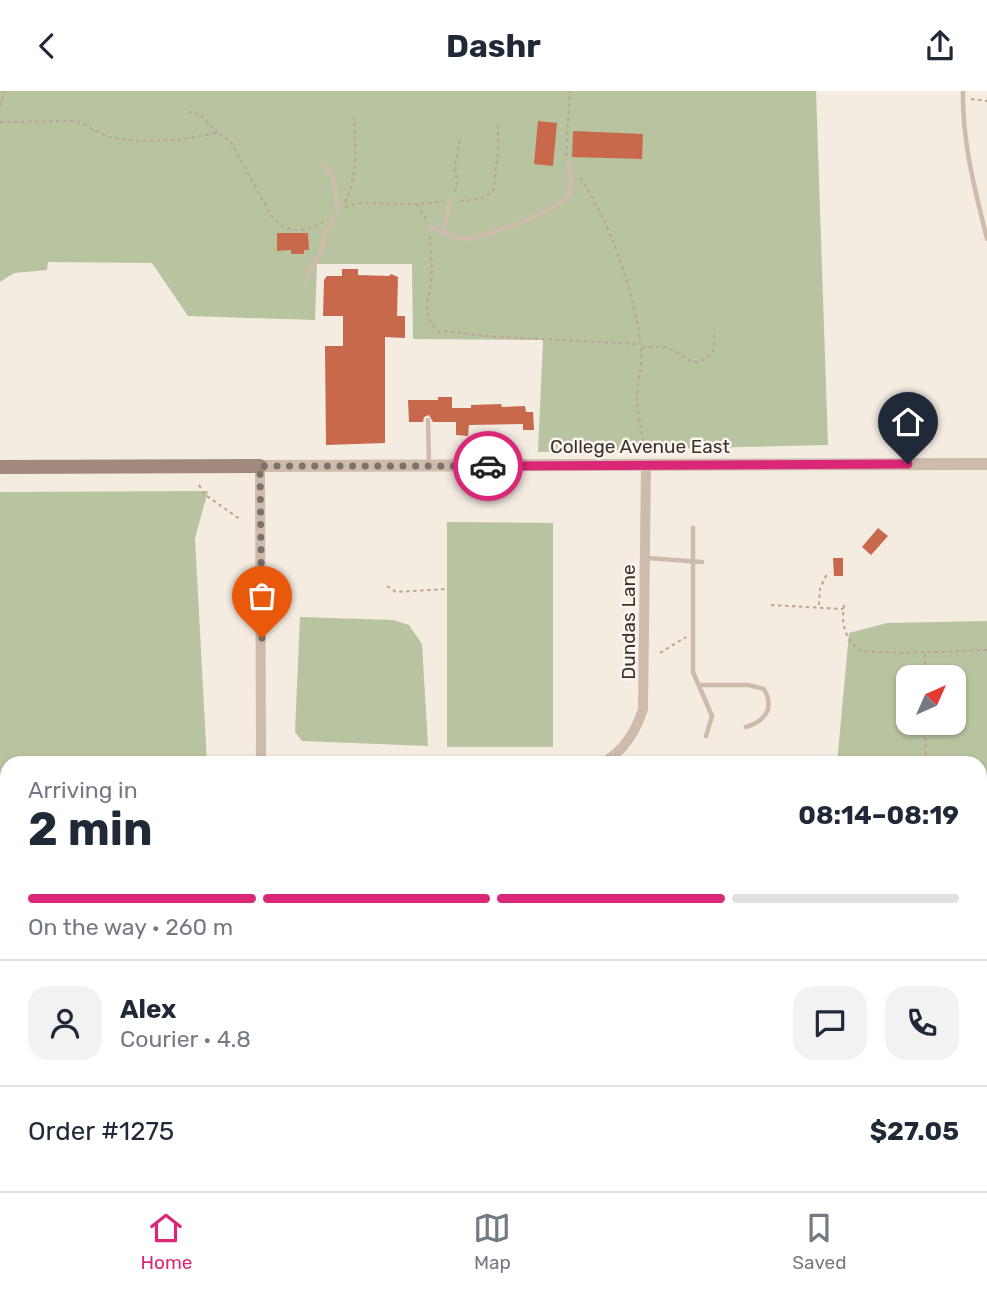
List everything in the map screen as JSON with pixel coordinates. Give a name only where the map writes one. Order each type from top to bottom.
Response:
[{"type":"main road","name":"College Avenue East","points":[[0,467],[260,466]]},
{"type":"street","name":"College Avenue East","points":[[260,466],[987,464]]},
{"type":"street","name":"Dundas Lane","points":[[611,756],[623,747],[635,729],[643,709],[646,465]]},
{"type":"street","points":[[260,466],[261,756]]},
{"type":"lane","points":[[963,91],[970,166],[987,239]]},
{"type":"lane","points":[[323,163],[333,177],[338,211]]},
{"type":"lane","points":[[430,227],[464,239],[501,231],[567,197],[571,187],[569,163]]},
{"type":"lane","points":[[443,230],[452,199]]},
{"type":"lane","points":[[306,281],[310,269],[321,254],[324,236],[332,216]]},
{"type":"lane","points":[[428,420],[429,467]]},
{"type":"lane","points":[[693,528],[693,672],[712,716],[706,736]]},
{"type":"lane","points":[[646,558],[702,562]]},
{"type":"lane","points":[[700,685],[748,685],[764,689],[768,695],[769,710],[760,722],[746,727]]},
{"type":"path","points":[[0,106],[5,91]]},
{"type":"path","points":[[570,91],[566,148],[569,163],[594,198],[603,221],[628,288],[641,348],[637,398],[646,465]]},
{"type":"path","points":[[963,98],[987,101]]},
{"type":"path","points":[[188,111],[200,114],[232,144],[272,217],[282,227],[289,230],[312,227],[332,216]]},
{"type":"path","points":[[338,211],[349,194],[354,179],[354,117]]},
{"type":"path","points":[[0,122],[77,121],[107,137],[138,141],[178,141],[218,133]]},
{"type":"path","points":[[338,211],[359,203],[417,204],[452,199],[481,199],[491,194],[498,154],[498,125]]},
{"type":"path","points":[[452,199],[457,185],[455,165],[460,139]]},
{"type":"path","points":[[417,204],[430,227],[432,275],[427,312],[430,324],[440,333],[445,331],[484,336],[639,344]]},
{"type":"path","points":[[641,348],[664,347],[692,362],[700,361],[713,351],[716,333]]},
{"type":"path","points":[[199,485],[204,494],[242,520]]},
{"type":"path","points":[[819,606],[820,588],[827,574]]},
{"type":"path","points":[[387,586],[396,592],[447,589]]},
{"type":"path","points":[[771,605],[843,609]]},
{"type":"path","points":[[844,605],[847,638],[860,651],[987,650]]},
{"type":"path","points":[[660,653],[693,632]]},
{"type":"path","points":[[925,652],[925,665]]},
{"type":"path","points":[[925,735],[926,756]]},
{"type":"green space","points":[[0,91],[816,91],[828,445],[538,452],[543,340],[413,339],[412,264],[317,264],[315,320],[188,316],[152,263],[48,262],[47,270],[14,273],[0,282]]},
{"type":"green space","points":[[208,491],[195,538],[207,756],[0,756],[0,492]]},
{"type":"green space","points":[[447,522],[553,523],[553,747],[447,747]]},
{"type":"green space","points":[[300,617],[393,620],[409,625],[422,644],[428,746],[302,741],[295,732]]},
{"type":"green space","points":[[987,621],[987,756],[838,756],[849,633],[887,623]]},
{"type":"building","points":[[538,121],[557,123],[553,166],[534,164]]},
{"type":"building","points":[[573,131],[643,134],[642,159],[572,157]]},
{"type":"building","points":[[277,233],[308,233],[309,250],[304,250],[304,254],[291,254],[291,250],[277,251]]},
{"type":"building","points":[[342,269],[358,269],[358,275],[391,274],[398,277],[397,316],[405,316],[405,338],[385,337],[385,443],[326,445],[325,346],[343,346],[343,316],[323,316],[324,280],[327,276],[342,276]]},
{"type":"building","points":[[438,397],[452,397],[452,408],[501,404],[502,407],[525,406],[526,412],[533,412],[534,430],[523,430],[523,424],[469,425],[468,436],[456,435],[456,422],[433,422],[429,415],[424,417],[423,422],[409,422],[408,400],[438,400]]},
{"type":"building","points":[[878,528],[888,536],[871,555],[862,547]]},
{"type":"building","points":[[833,558],[843,558],[843,576],[834,576]]},
{"type":"way so far","points":[[262,638],[260,466],[488,466]]},
{"type":"route","points":[[488,466],[908,464]]}]
